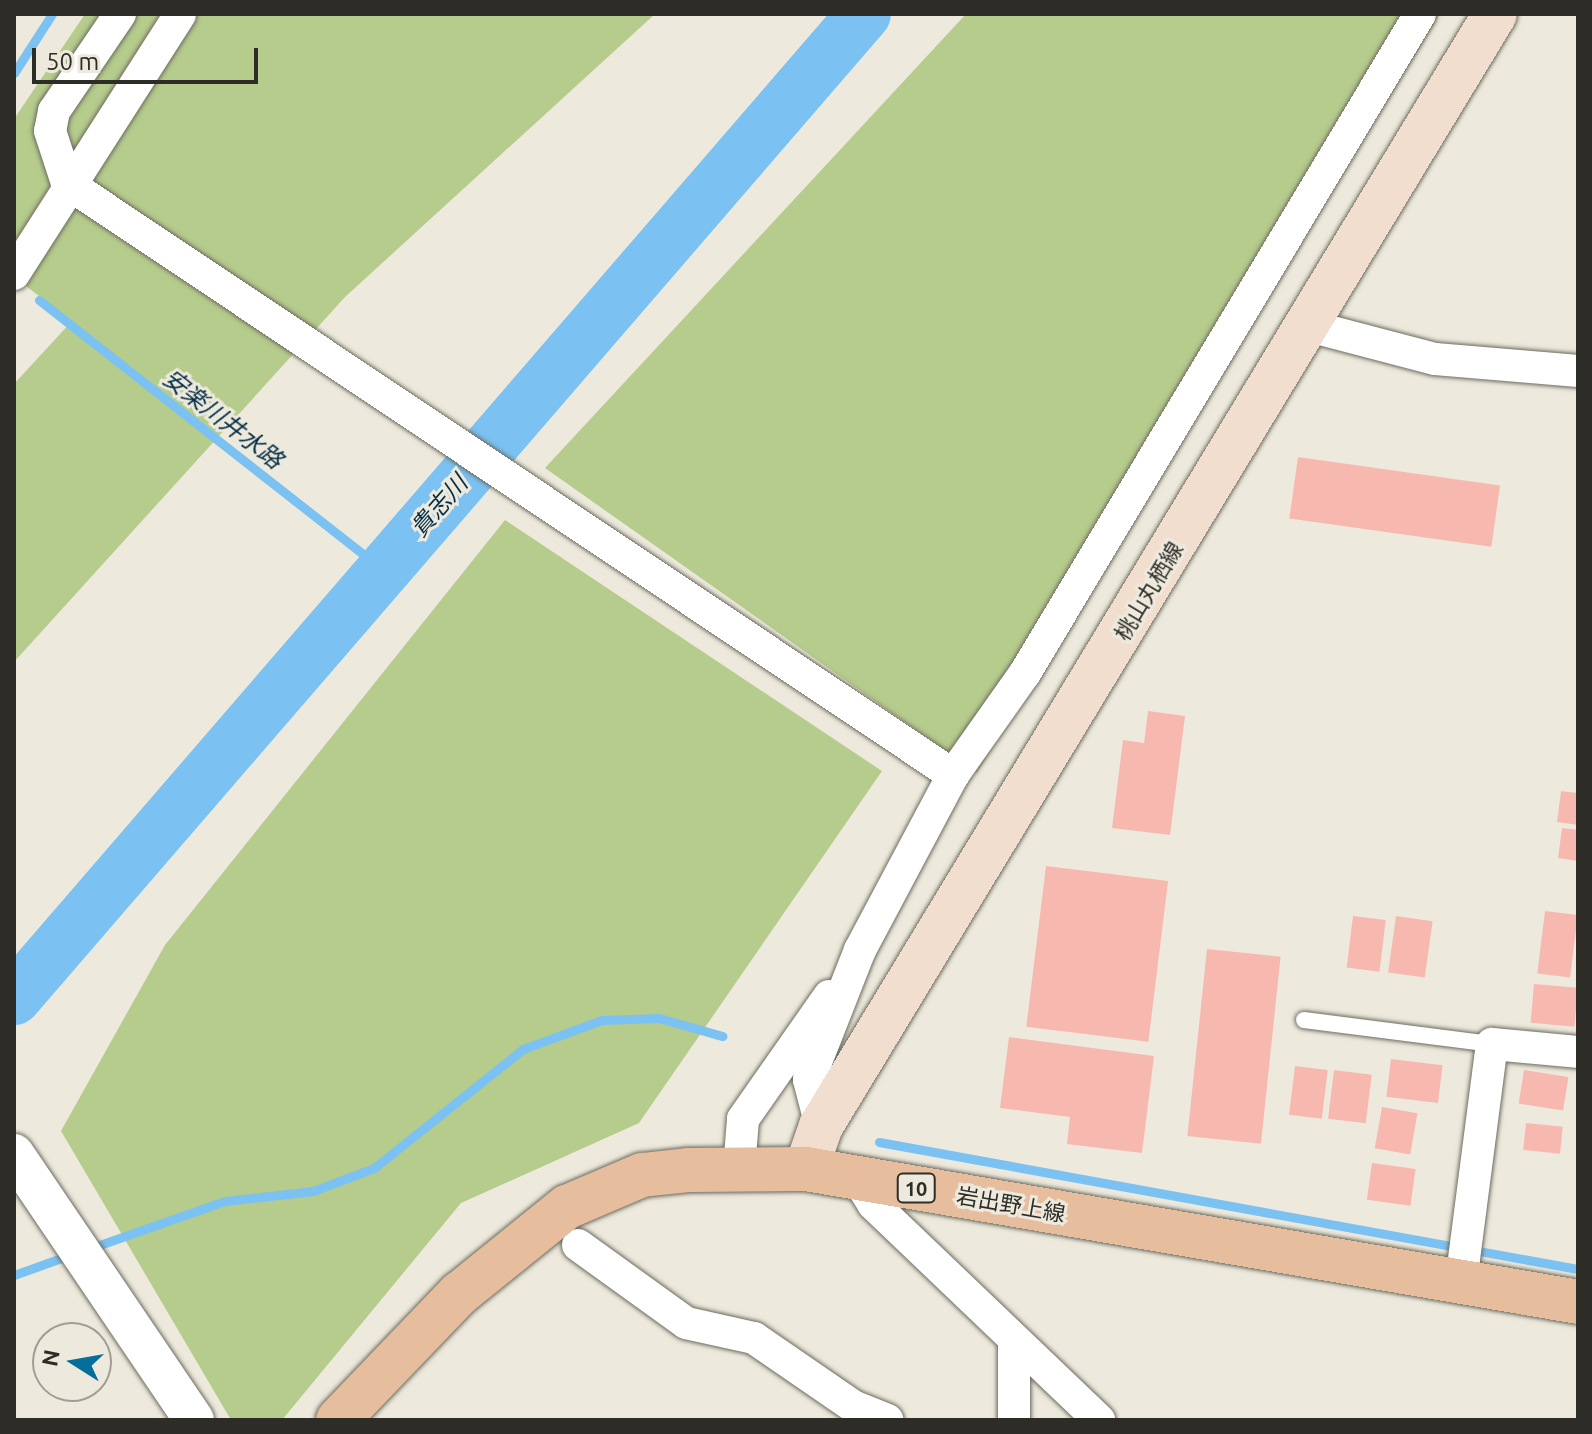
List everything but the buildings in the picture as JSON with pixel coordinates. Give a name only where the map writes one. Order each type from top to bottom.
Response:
[{"type":"main road","name":"桃山丸栖線","points":[[806,1169],[821,1126],[1309,326],[1495,14]]},
{"type":"main road","name":"岩出野上線","points":[[338,1420],[459,1294],[567,1207],[642,1175],[739,1169],[806,1169],[1578,1302]]},
{"type":"street","points":[[120,14],[54,111],[50,131],[67,183],[953,775]]},
{"type":"street","points":[[14,274],[67,183],[180,14]]},
{"type":"street","points":[[821,1126],[809,1080],[860,950],[953,775],[1050,632],[1420,14]]},
{"type":"street","points":[[1309,326],[1435,359],[1578,371]]},
{"type":"street","points":[[739,1169],[743,1119],[860,950]]},
{"type":"street","points":[[1461,1282],[1492,1044],[1578,1052]]},
{"type":"street","points":[[14,1154],[194,1420]]},
{"type":"street","points":[[857,1178],[873,1204],[993,1312],[1014,1343],[1099,1420]]},
{"type":"street","points":[[578,1245],[686,1323],[754,1338],[853,1406],[887,1420]]},
{"type":"street","points":[[1014,1343],[1014,1420]]},
{"type":"lane","points":[[1304,1020],[1492,1044]]},
{"type":"green space","points":[[85,14],[655,14],[345,297],[14,662],[14,384],[72,321],[14,277],[14,119]]},
{"type":"green space","points":[[966,14],[1440,14],[977,773],[545,468]]},
{"type":"green space","points":[[505,520],[882,771],[639,1123],[461,1203],[282,1420],[231,1420],[61,1131],[165,945]]},
{"type":"waterway","name":"安楽川井水路","points":[[14,73],[52,14]]},
{"type":"waterway","name":"貴志川","points":[[14,998],[864,14]]},
{"type":"waterway","name":"安楽川井水路","points":[[39,300],[383,570]]},
{"type":"waterway","points":[[88,1249],[225,1201],[313,1191],[374,1168],[523,1049],[602,1020],[659,1018],[722,1036]]},
{"type":"waterway","points":[[879,1142],[1578,1269]]},
{"type":"waterway","points":[[14,1275],[70,1255]]}]
